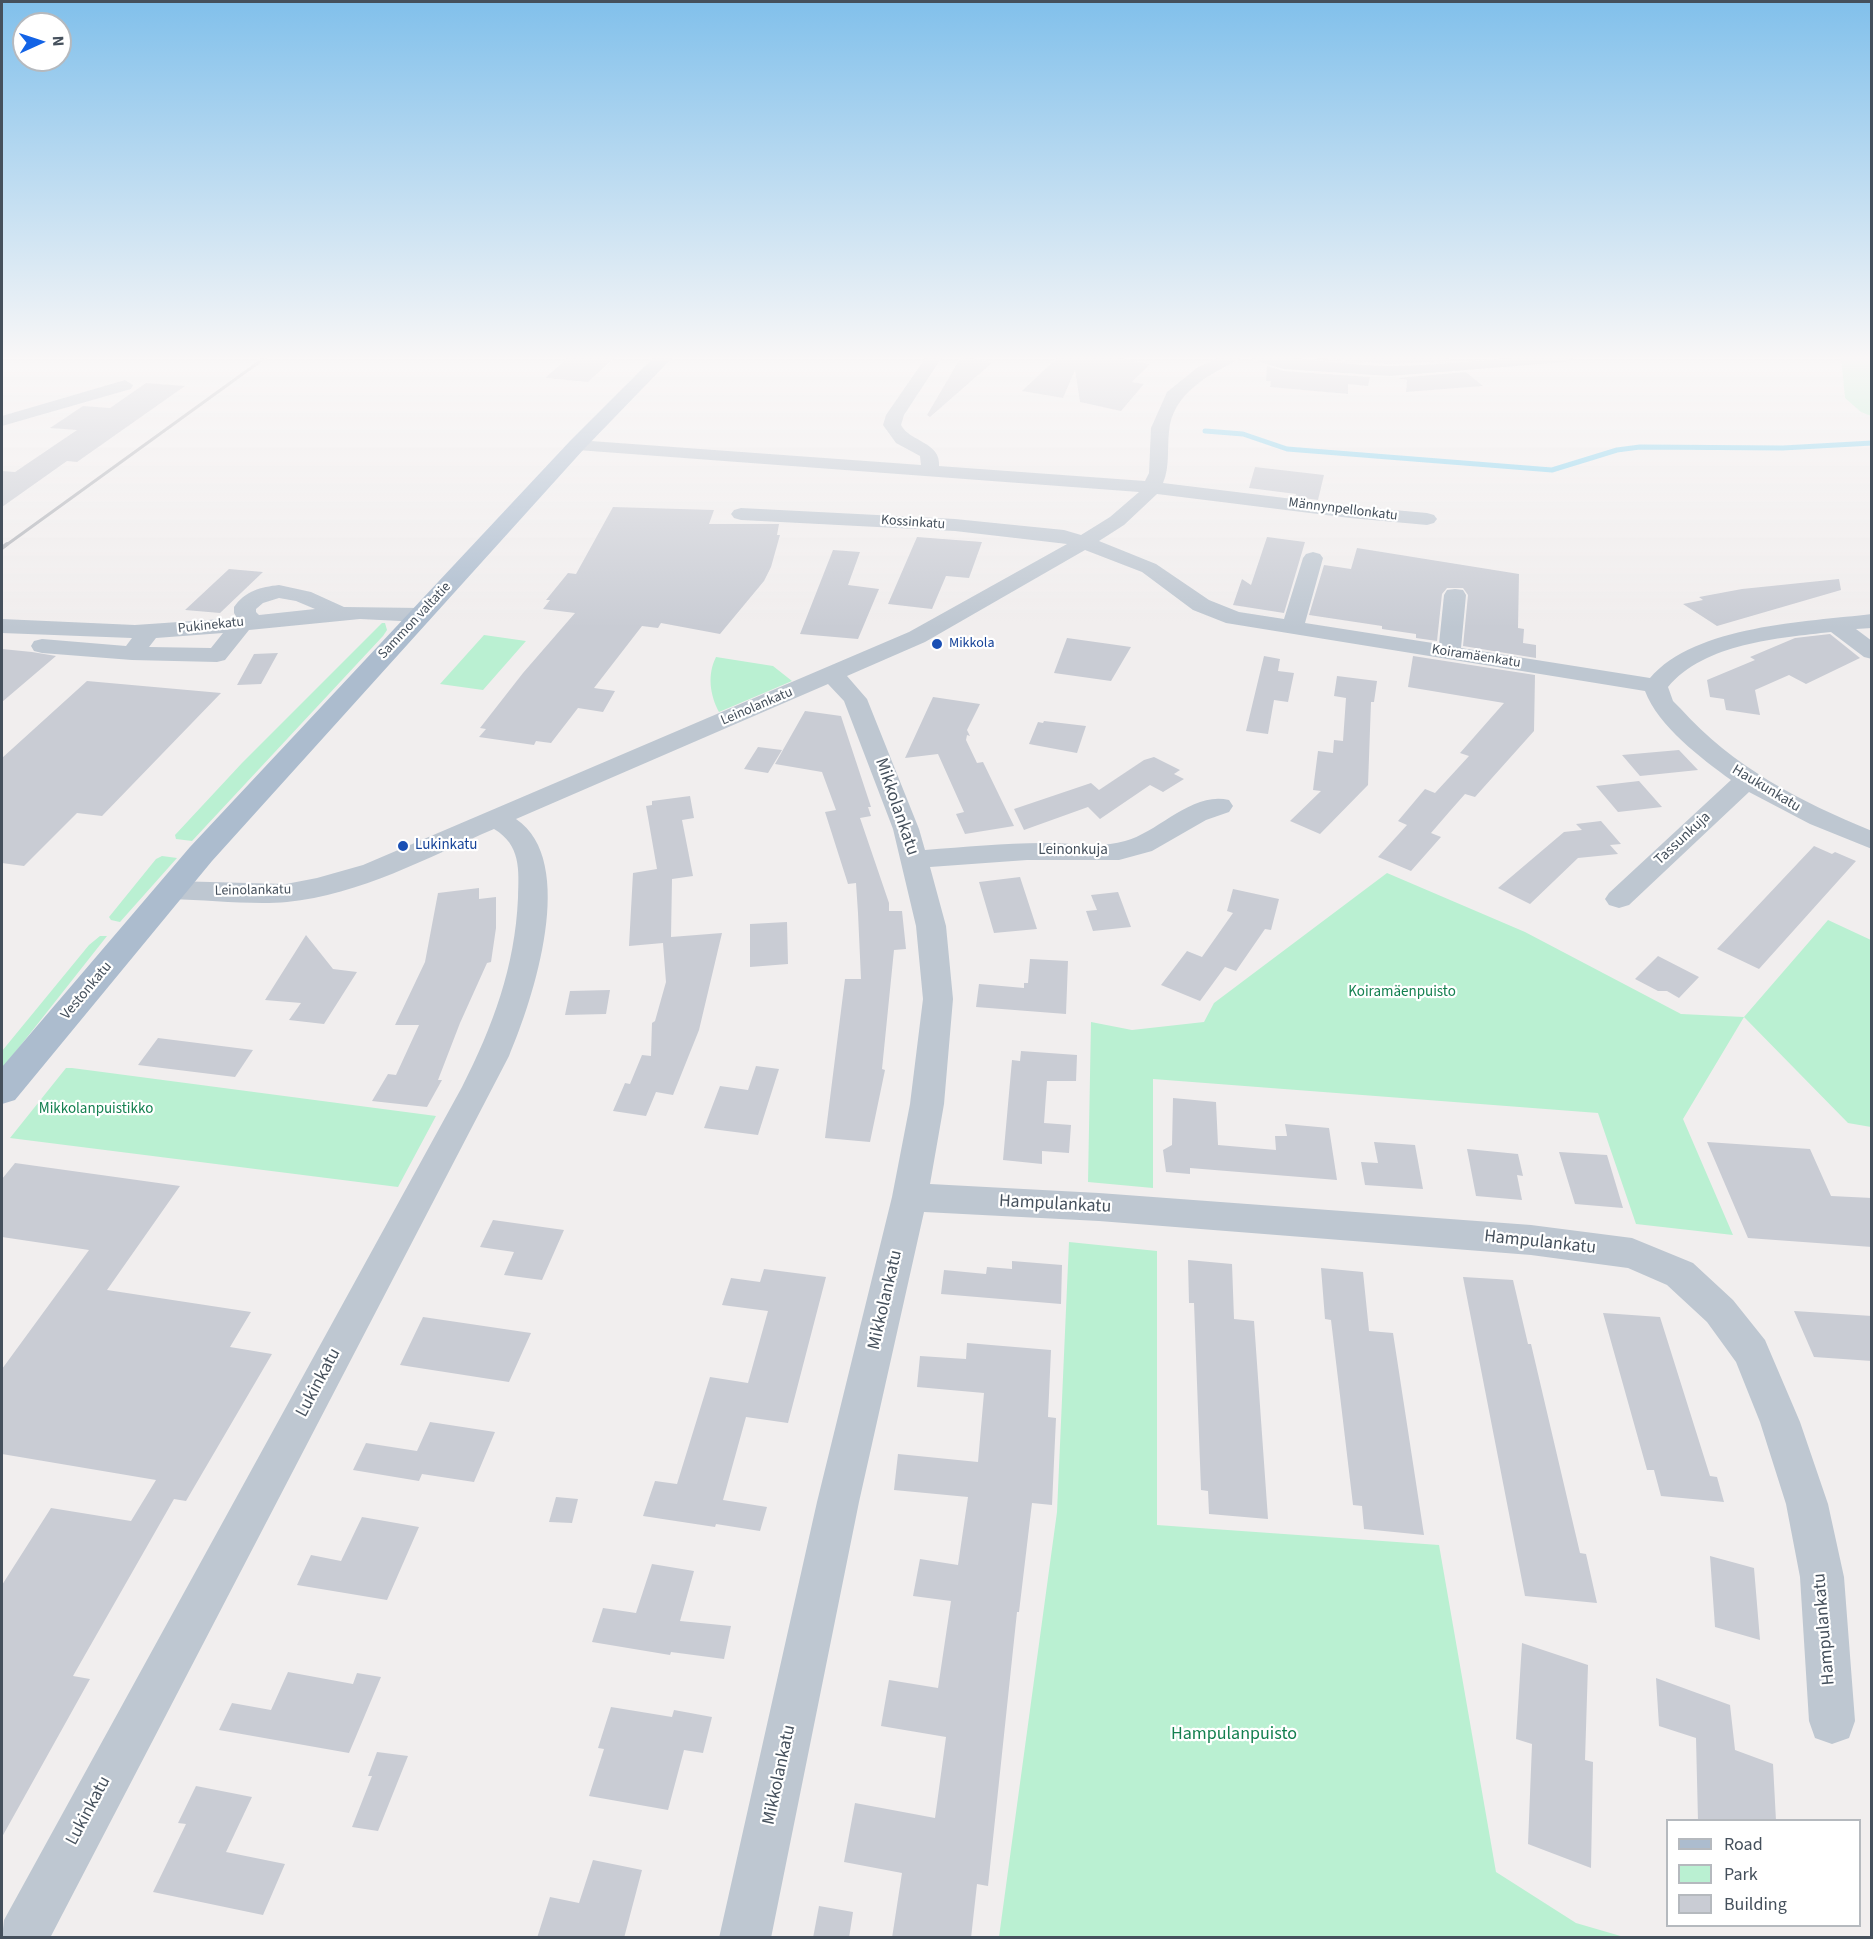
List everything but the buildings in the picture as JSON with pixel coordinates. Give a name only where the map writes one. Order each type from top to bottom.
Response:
[{"type":"main road","name":"Sammon valtatie","points":[[172,890],[201,854],[575,447]]},
{"type":"main road","name":"Vestonkatu","points":[[2,1091],[172,890]]},
{"type":"street","name":"Männynpellonkatu","points":[[611,447],[1151,488],[1427,519]]},
{"type":"street","points":[[922,447],[930,454],[932,462],[929,471]]},
{"type":"street","name":"Leinolankatu","points":[[172,890],[286,893],[320,887],[373,871],[833,675],[956,616],[1084,542],[1130,512],[1151,488],[1158,472],[1159,447]]},
{"type":"street","name":"Kossinkatu","points":[[741,514],[1026,531],[1064,536],[1084,542]]},
{"type":"street","name":"Koiramäenkatu","points":[[1084,542],[1130,558],[1149,568],[1181,592],[1211,610],[1234,618],[1656,686]]},
{"type":"street","points":[[1292,628],[1313,558]]},
{"type":"street","points":[[1449,652],[1455,595]]},
{"type":"street","name":"Pukinekatu","points":[[2,626],[178,630],[338,613],[398,612],[420,615]]},
{"type":"street","points":[[1656,686],[1668,672],[1682,663],[1732,640],[1767,633],[1872,621]]},
{"type":"street","points":[[50,628],[33,645],[217,655],[248,623]]},
{"type":"street","points":[[1837,626],[1872,652]]},
{"type":"street","points":[[132,652],[150,630]]},
{"type":"street","name":"Mikkolankatu","points":[[745,1938],[838,1502],[910,1197],[927,1104],[938,999],[931,926],[915,860],[879,754],[855,699],[833,675]]},
{"type":"street","name":"Haukunkatu","points":[[1656,686],[1660,698],[1693,737],[1746,780],[1804,812],[1872,841]]},
{"type":"street","name":"Tassunkuja","points":[[1619,898],[1746,780]]},
{"type":"street","name":"Leinonkuja","points":[[915,860],[1027,851],[1117,852],[1150,842],[1194,815],[1220,806]]},
{"type":"street","name":"Lukinkatu","points":[[22,1938],[446,1149],[510,1020],[525,974],[529,950],[532,903],[531,865],[529,850],[524,838],[516,829],[497,819]]},
{"type":"street","name":"Hampulankatu","points":[[910,1197],[1099,1207],[1531,1240],[1632,1253],[1680,1274],[1720,1311],[1751,1352],[1780,1422],[1807,1504],[1822,1576],[1832,1721]]},
{"type":"green space","points":[[382,623],[385,623],[387,630],[383,636],[192,841],[176,839],[175,835],[242,763]]},
{"type":"green space","points":[[484,635],[526,641],[483,690],[440,684]]},
{"type":"green space","points":[[716,657],[773,666],[792,681],[719,712],[713,699],[711,685],[711,671]]},
{"type":"green space","points":[[162,856],[177,858],[120,922],[111,920],[109,917],[156,859]]},
{"type":"green space","name":"Koiramäenpuisto","points":[[1387,873],[1525,932],[1681,1014],[1744,1017],[1683,1119],[1733,1235],[1636,1224],[1598,1113],[1153,1079],[1153,1188],[1088,1182],[1091,1022],[1132,1030],[1204,1022],[1214,1003]]},
{"type":"green space","points":[[1828,920],[1871,940],[1871,1127],[1848,1123],[1744,1017]]},
{"type":"green space","points":[[100,936],[107,936],[2,1069],[2,1051],[89,945]]},
{"type":"green space","name":"Mikkolanpuistikko","points":[[66,1068],[436,1116],[398,1187],[10,1138]]},
{"type":"green space","name":"Hampulanpuisto","points":[[1069,1242],[1157,1251],[1157,1525],[1439,1545],[1496,1872],[1576,1923],[1624,1937],[999,1937],[1057,1512]]},
{"type":"waterway","points":[[1283,447],[1552,470],[1617,450],[1636,447]]},
{"type":"waterway","points":[[1710,447],[1792,447]]},
{"type":"railway","points":[[5,546],[141,447]]},
{"type":"railway","points":[[2,548],[7,544]]},
{"type":"place","name":"Mikkola","points":[[937,644]]},
{"type":"place","name":"Lukinkatu","points":[[403,846]]}]
